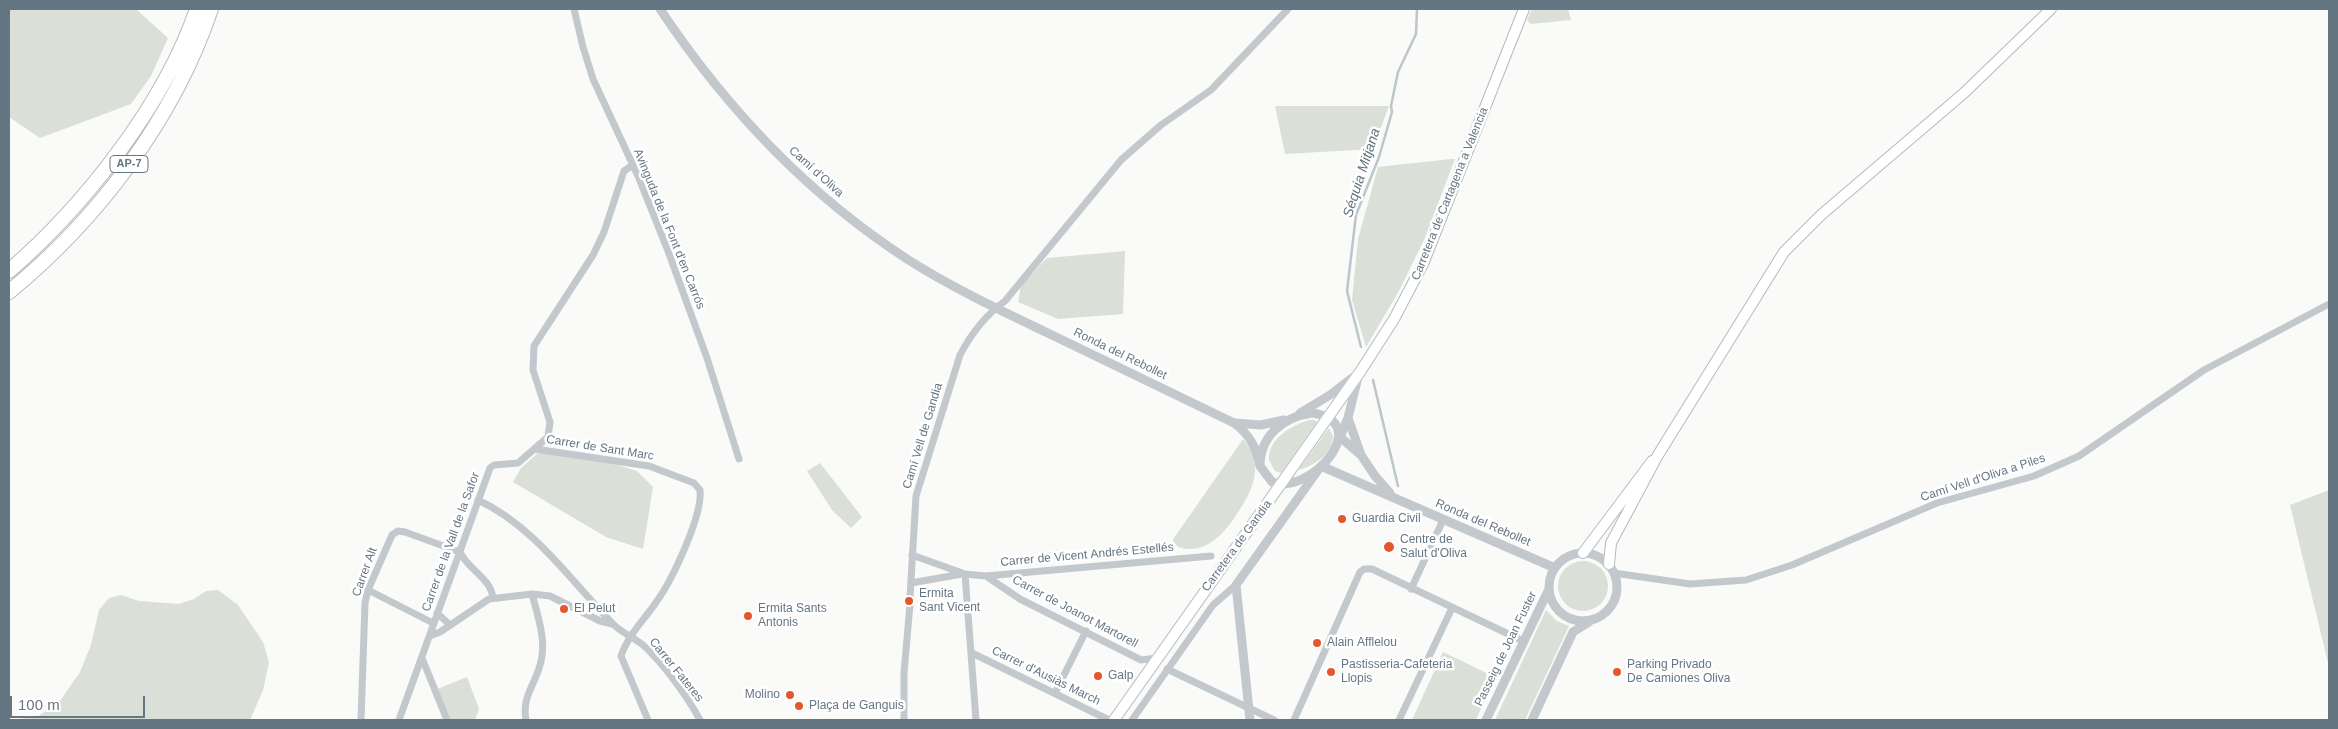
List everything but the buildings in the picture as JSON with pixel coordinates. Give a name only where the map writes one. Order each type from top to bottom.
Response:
[{"type":"highway","name":"AP-7","points":[[9,271],[77,204],[123,146],[164,79],[197,9]]},
{"type":"highway","name":"AP-7","points":[[9,292],[63,244],[110,190],[148,138],[181,79],[205,28],[211,9]]},
{"type":"main road","name":"Carretera de Cartagena a Valencia","points":[[1360,372],[1394,319],[1423,264],[1524,9]]},
{"type":"main road","points":[[1611,569],[1612,543],[1658,455],[1771,271],[1790,246],[1822,215],[1964,94],[2051,9]]},
{"type":"main road","name":"Carretera de Gandia","points":[[1114,720],[1360,372]]},
{"type":"main road","points":[[1583,553],[1643,470],[1658,455]]},
{"type":"street","name":"Avinguda de la Font d'en Carrós","points":[[574,9],[593,78],[633,165],[694,321],[739,459]]},
{"type":"street","name":"Camí d’Oliva","points":[[660,9],[721,93],[754,131],[806,182],[862,228],[907,259],[995,308]]},
{"type":"street","name":"Camí Vell de Gandia","points":[[904,720],[904,673],[914,514],[920,479],[960,355],[972,335],[995,308],[1005,301],[1121,160],[1161,125],[1211,90],[1288,9]]},
{"type":"street","name":"Carrer de la Vall de la Safor","points":[[399,720],[490,468],[494,465],[518,463],[548,437],[550,422],[534,374],[532,359],[534,346],[593,255],[604,232],[624,171],[633,165]]},
{"type":"street","name":"Camí Vell d'Oliva a Piles","points":[[1611,569],[1690,584],[1746,580],[1792,565],[1937,503],[2034,476],[2088,451],[2204,370],[2329,304]]},
{"type":"street","name":"Ronda del Rebollet","points":[[995,308],[1234,423],[1245,432],[1255,446],[1260,466]]},
{"type":"street","points":[[1250,720],[1236,585],[1330,456],[1348,418],[1350,404],[1360,372]]},
{"type":"street","points":[[1321,466],[1298,481],[1281,484],[1269,479],[1260,466],[1262,450],[1270,435],[1291,418],[1330,395],[1360,372]]},
{"type":"street","points":[[1291,418],[1312,413],[1328,417]]},
{"type":"street","name":"Ronda del Rebollet","points":[[1328,417],[1337,425],[1340,437],[1361,456],[1385,488],[1402,501]]},
{"type":"street","name":"Ronda del Rebollet","points":[[1234,423],[1261,425],[1291,418]]},
{"type":"street","points":[[1348,418],[1361,456]]},
{"type":"street","name":"Carrer de Sant Marc","points":[[536,449],[649,466],[694,484],[699,488],[700,495],[687,542],[659,598],[632,636]]},
{"type":"street","name":"Ronda del Rebollet","points":[[1321,466],[1555,568]]},
{"type":"street","points":[[478,500],[504,514],[531,536],[613,624]]},
{"type":"street","points":[[1410,589],[1443,520]]},
{"type":"street","name":"Carrer Alt","points":[[361,720],[364,613],[368,590],[390,538],[394,532],[405,532],[460,552]]},
{"type":"street","points":[[460,552],[464,560],[490,586],[493,598]]},
{"type":"street","points":[[1532,720],[1573,632],[1604,614],[1614,602],[1617,583],[1611,569],[1592,554],[1572,555],[1555,568],[1549,589],[1551,598],[1563,614],[1581,621],[1591,621]]},
{"type":"street","name":"Carrer de Vicent Andrés Estellés","points":[[912,555],[965,574],[986,576],[1211,556]]},
{"type":"street","points":[[1294,720],[1360,572],[1366,568],[1523,641]]},
{"type":"street","points":[[965,574],[976,720]]},
{"type":"street","name":"Carrer de Vicent Andrés Estellés","points":[[911,583],[965,574]]},
{"type":"street","name":"Carrer de Joanot Martorell","points":[[986,576],[1020,599],[1142,660],[1157,658]]},
{"type":"street","name":"Carretera de Gandia","points":[[1132,720],[1213,604],[1236,585]]},
{"type":"street","name":"Passeig de Joan Fuster","points":[[1486,720],[1549,589]]},
{"type":"street","points":[[368,590],[433,623]]},
{"type":"street","points":[[430,636],[440,632],[482,602],[493,598],[532,594],[550,596],[600,621],[613,624]]},
{"type":"street","points":[[526,720],[525,700],[540,664],[542,651],[540,629],[532,594]]},
{"type":"street","points":[[1399,720],[1452,608]]},
{"type":"street","points":[[437,613],[450,624]]},
{"type":"street","name":"Carrer Fateres","points":[[613,624],[645,647],[680,688],[700,720]]},
{"type":"street","points":[[1055,693],[1086,631]]},
{"type":"street","points":[[632,636],[622,658],[648,720]]},
{"type":"street","name":"Carrer d'Ausiàs March","points":[[972,653],[1110,720]]},
{"type":"street","points":[[422,658],[447,720]]},
{"type":"street","points":[[1167,670],[1274,720]]},
{"type":"shaded area","points":[[9,9],[136,9],[168,38],[151,76],[131,104],[40,138],[9,117]]},
{"type":"shaded area","points":[[1532,9],[1568,9],[1571,20],[1531,24],[1527,20]]},
{"type":"shaded area","points":[[1275,106],[1389,106],[1373,149],[1285,154]]},
{"type":"shaded area","points":[[1455,159],[1424,240],[1399,291],[1366,347],[1352,300],[1358,239],[1378,167]]},
{"type":"shaded area","points":[[1125,251],[1123,314],[1058,319],[1018,302],[1021,285],[1047,258]]},
{"type":"shaded area","points":[[1309,420],[1317,422],[1281,473],[1275,471],[1269,460],[1269,452],[1276,440],[1288,430]]},
{"type":"shaded area","points":[[1329,428],[1333,436],[1330,448],[1322,458],[1300,470],[1299,469]]},
{"type":"shaded area","points":[[1243,439],[1254,459],[1255,469],[1251,488],[1241,508],[1224,531],[1211,542],[1196,548],[1178,547],[1173,541],[1174,538]]},
{"type":"shaded area","points":[[539,452],[608,462],[637,471],[653,487],[643,549],[606,537],[513,482],[521,468]]},
{"type":"shaded area","points":[[820,463],[862,517],[851,528],[832,510],[807,471]]},
{"type":"shaded area","points":[[2329,490],[2329,667],[2290,505]]},
{"type":"shaded area","points":[[1583,561],[1597,565],[1604,572],[1608,586],[1604,600],[1597,607],[1583,611],[1569,607],[1562,600],[1558,586],[1562,572],[1569,565]]},
{"type":"shaded area","points":[[218,590],[238,605],[263,642],[269,662],[263,690],[250,720],[9,720],[37,717],[60,701],[80,672],[91,645],[99,610],[109,598],[121,595],[139,601],[179,604],[194,599],[206,591]]},
{"type":"shaded area","points":[[1546,610],[1557,621],[1569,626],[1525,720],[1495,720]]},
{"type":"shaded area","points":[[1443,652],[1495,677],[1476,720],[1412,720]]},
{"type":"shaded area","points":[[467,677],[479,709],[475,720],[448,720],[435,690]]},
{"type":"waterway","name":"Séquia Mitjana","points":[[1361,347],[1347,291],[1356,215],[1379,157],[1392,112],[1391,106],[1398,72],[1416,34],[1417,9]]},
{"type":"waterway","name":"Séquia Mitjana","points":[[1373,380],[1398,486]]},
{"type":"place","name":"Guardia Civil","points":[[1342,519]]},
{"type":"place","name":"Centre de Salut d'Oliva","points":[[1389,547]]},
{"type":"place","name":"Ermita Sant Vicent","points":[[909,601]]},
{"type":"place","name":"El Pelut","points":[[564,609]]},
{"type":"place","name":"Ermita Sants Antonis","points":[[748,616]]},
{"type":"place","name":"Alain Afflelou","points":[[1317,643]]},
{"type":"place","name":"Pastisseria-Cafeteria Llopis","points":[[1331,672]]},
{"type":"place","name":"Parking Privado De Camiones Oliva","points":[[1617,672]]},
{"type":"place","name":"Galp","points":[[1098,676]]},
{"type":"place","name":"Molino","points":[[790,695]]},
{"type":"place","name":"Plaça de Ganguis","points":[[799,706]]}]
